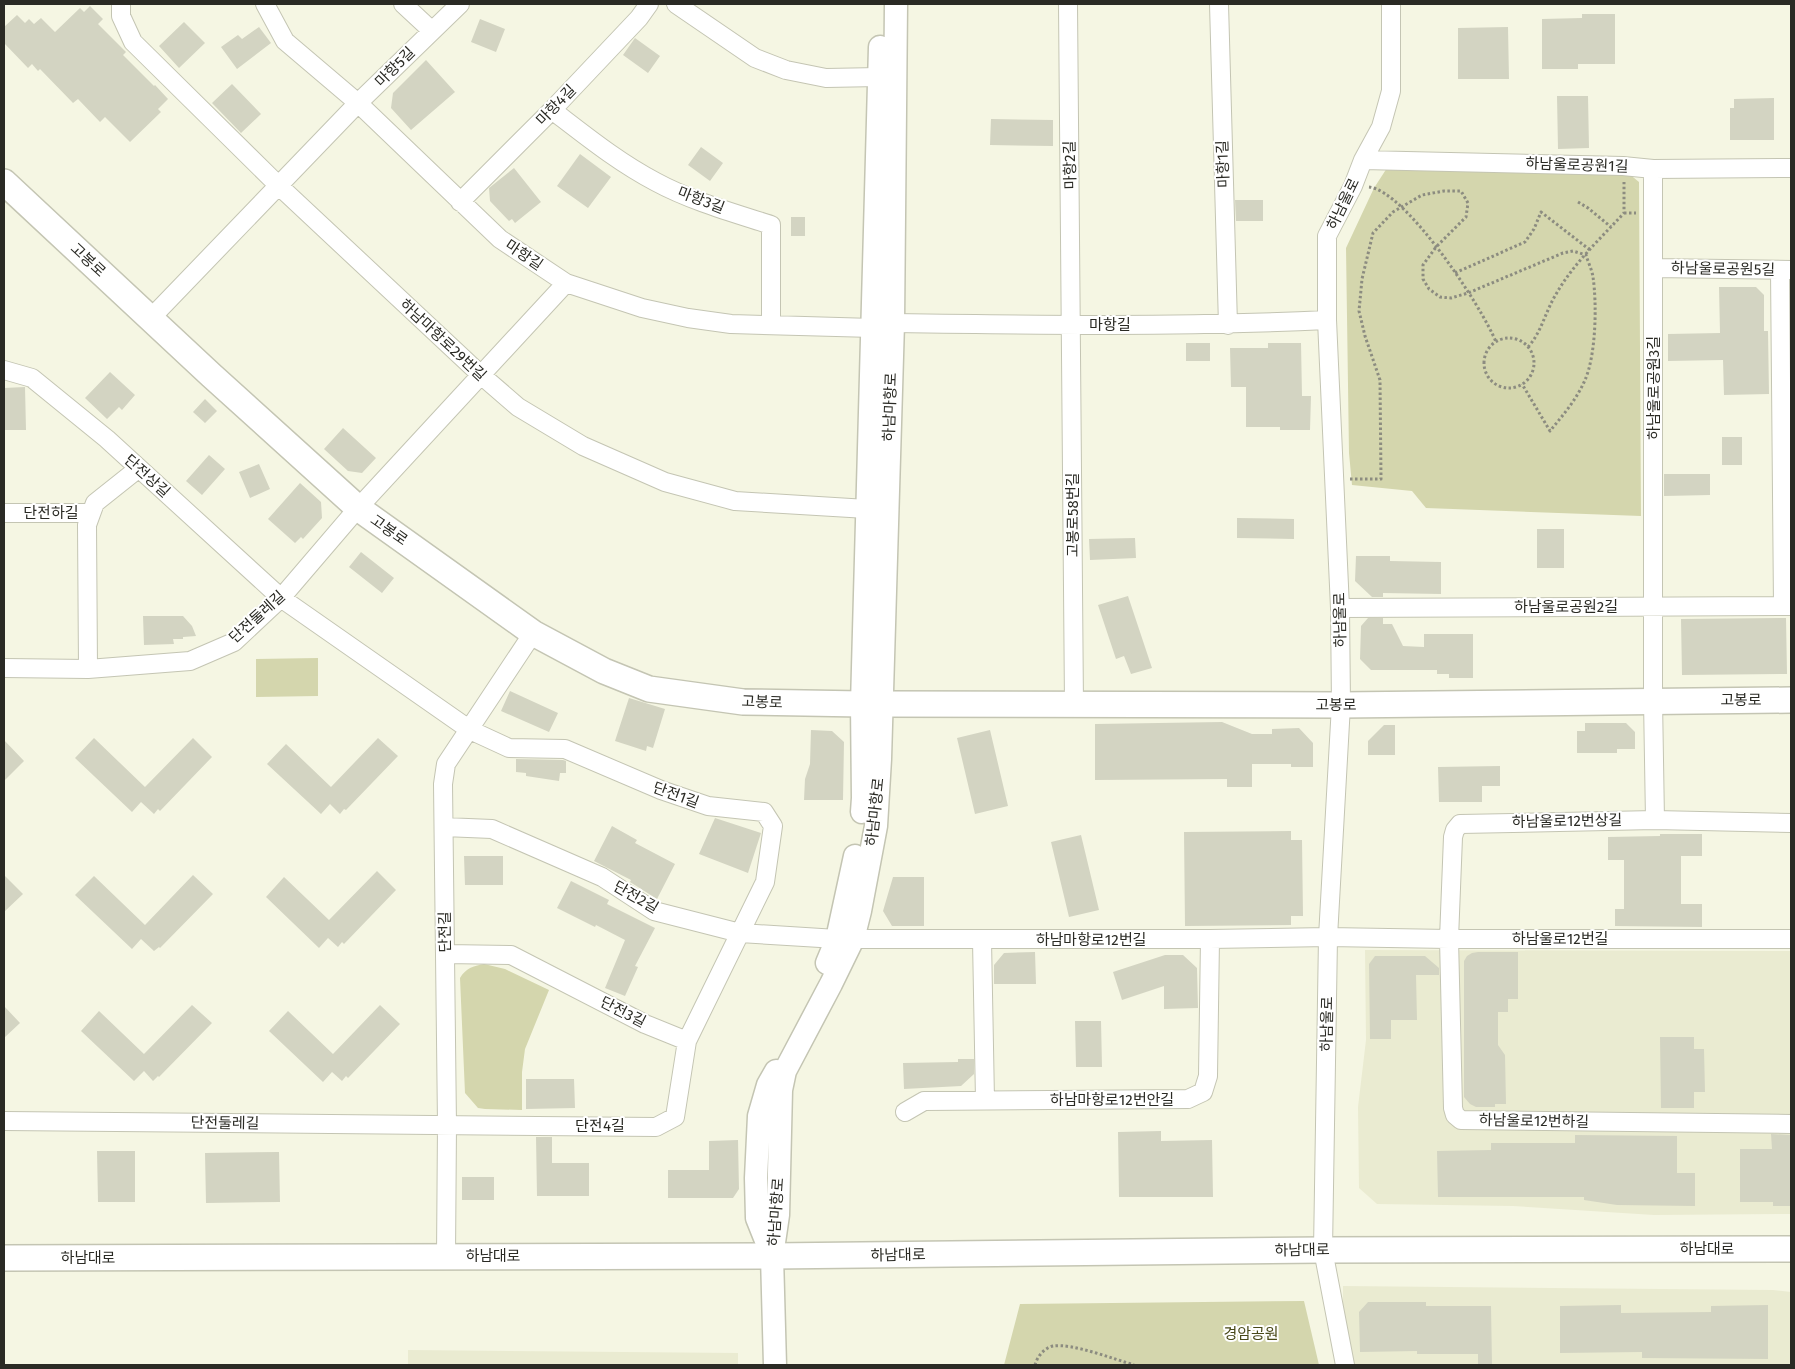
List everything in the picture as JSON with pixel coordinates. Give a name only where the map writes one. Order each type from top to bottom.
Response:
[{"type":"main road","name":"고봉로","points":[[4,182],[211,376],[358,508],[533,633],[604,671],[649,689],[743,702],[871,704],[1341,705],[1653,700],[1791,700]]},
{"type":"main road","name":"하남대로","points":[[4,1258],[772,1256],[1324,1250],[1791,1249]]},
{"type":"street","name":"하남마항로29번길","points":[[121,4],[122,16],[133,42],[278,185],[481,376],[518,407],[583,446],[665,482],[735,501],[868,509]]},
{"type":"street","name":"마항길","points":[[265,4],[284,41],[358,103],[500,239],[566,283],[642,308],[688,318],[731,324],[772,325],[1228,325],[1327,320]]},
{"type":"street","points":[[403,4],[431,30]]},
{"type":"street","name":"마항5길","points":[[151,318],[358,103],[431,30],[460,4]]},
{"type":"street","name":"마항4길","points":[[460,202],[552,110],[639,18],[649,4]]},
{"type":"street","points":[[676,4],[755,58],[786,70],[826,78],[880,77]]},
{"type":"street","name":"하남마항로","points":[[775,1365],[772,1256],[778,1215],[781,1090],[785,1071],[831,984],[845,939],[860,911],[876,826],[880,759],[871,704],[868,509],[883,326],[880,4]]},
{"type":"street","name":"하남마항로","points":[[871,704],[896,4]]},
{"type":"street","name":"마항2길","points":[[1068,4],[1072,325]]},
{"type":"street","name":"마항1길","points":[[1219,4],[1228,325]]},
{"type":"street","name":"하남울로","points":[[1345,1365],[1324,1250],[1328,936],[1341,705],[1340,608],[1327,320],[1327,236],[1381,127],[1391,91],[1391,4]]},
{"type":"street","name":"마항3길","points":[[552,110],[610,155],[658,183],[716,207],[772,225],[772,325]]},
{"type":"street","name":"하남울로공원1길","points":[[1363,160],[1623,166],[1653,169],[1791,168]]},
{"type":"street","name":"하남울로공원3길","points":[[1653,169],[1653,700],[1655,820]]},
{"type":"street","name":"하남울로공원5길","points":[[1654,268],[1786,270]]},
{"type":"street","points":[[1786,270],[1787,606]]},
{"type":"street","name":"단전둘레길","points":[[4,668],[88,669],[190,661],[234,642],[281,598],[358,508],[566,283]]},
{"type":"street","name":"고봉로58번길","points":[[1072,325],[1074,705]]},
{"type":"street","name":"단전상길","points":[[4,370],[32,378],[107,439],[281,598],[470,730]]},
{"type":"street","name":"단전하길","points":[[4,513],[91,513],[95,504],[139,468]]},
{"type":"street","points":[[88,669],[87,525],[91,513]]},
{"type":"street","name":"하남울로공원2길","points":[[1340,608],[1787,606]]},
{"type":"street","name":"단전길","points":[[446,1256],[446,954],[443,784],[446,764],[533,633]]},
{"type":"street","name":"단전1길","points":[[470,730],[509,748],[565,749],[661,790],[708,806],[764,812],[773,826],[765,882],[740,932]]},
{"type":"street","name":"하남울로12번상길","points":[[1449,939],[1453,837],[1455,830],[1460,824],[1655,820],[1791,823]]},
{"type":"street","name":"단전2길","points":[[444,827],[492,829],[602,877],[654,910],[740,932],[845,939]]},
{"type":"street","points":[[687,1041],[740,932]]},
{"type":"street","name":"하남마항로12번길","points":[[845,939],[1210,939],[1328,936]]},
{"type":"street","name":"하남울로12번길","points":[[1328,936],[1449,939],[1791,939]]},
{"type":"street","name":"하남마항로12번안길","points":[[906,1112],[924,1101],[1188,1099],[1203,1092],[1208,1076],[1210,939]]},
{"type":"street","name":"하남울로12번하길","points":[[1449,939],[1452,1108],[1455,1116],[1461,1120],[1791,1124]]},
{"type":"street","points":[[982,940],[985,1100]]},
{"type":"street","name":"단전3길","points":[[446,954],[511,955],[645,1024],[687,1041]]},
{"type":"street","name":"단전4길","points":[[447,1126],[656,1127],[675,1117],[687,1041]]},
{"type":"street","name":"단전둘레길","points":[[4,1121],[447,1126]]},
{"type":"path","points":[[1528,347],[1535,340],[1555,296],[1570,272],[1624,213],[1623,166]]},
{"type":"path","points":[[1353,186],[1374,188],[1402,206],[1455,272],[1496,342]]},
{"type":"path","points":[[1334,479],[1381,479],[1380,380],[1365,336],[1359,311],[1362,279],[1373,233],[1393,212],[1422,195],[1444,190],[1461,190],[1468,203],[1466,217],[1436,247],[1423,265],[1423,279],[1429,289],[1440,297],[1451,298],[1468,293],[1563,252],[1573,251],[1586,255]]},
{"type":"path","points":[[1578,202],[1611,227]]},
{"type":"path","points":[[1455,272],[1525,242],[1534,228],[1540,212],[1590,250]]},
{"type":"path","points":[[1522,384],[1550,432],[1570,407],[1585,381],[1590,364],[1594,333],[1593,275],[1586,255]]},
{"type":"path","points":[[1507,338],[1515,339],[1528,347],[1532,354],[1533,370],[1530,377],[1522,384],[1510,388],[1502,388],[1495,384],[1485,373],[1484,357],[1496,342],[1507,338]]},
{"type":"path","points":[[1034,1365],[1037,1357],[1050,1346],[1065,1345],[1134,1365]]},
{"type":"shaded area","points":[[1365,950],[1791,951],[1791,1214],[1654,1215],[1513,1206],[1377,1204],[1359,1188],[1358,1107],[1366,1040]]},
{"type":"shaded area","points":[[1343,1286],[1773,1290],[1791,1292],[1791,1365],[1352,1365],[1343,1318]]},
{"type":"shaded area","points":[[408,1350],[738,1353],[738,1365],[408,1365]]},
{"type":"green space","points":[[1387,168],[1628,173],[1639,182],[1641,516],[1426,508],[1412,491],[1352,485],[1349,453],[1346,248],[1374,188]]},
{"type":"green space","points":[[318,658],[318,696],[256,697],[256,659]]},
{"type":"green space","points":[[484,964],[505,969],[549,990],[525,1049],[522,1072],[522,1110],[478,1108],[465,1093],[460,978],[470,968]]},
{"type":"green space","name":"경암공원","points":[[1304,1301],[1319,1365],[1004,1365],[1020,1304]]},
{"type":"building","points":[[90,6],[103,19],[98,24],[126,52],[123,55],[168,99],[158,109],[161,112],[130,142],[105,117],[100,122],[78,99],[73,103],[40,69],[38,71],[32,64],[28,68],[4,43],[4,27],[17,15],[25,23],[29,19],[34,24],[41,18],[55,32],[80,8],[84,12]]},
{"type":"building","points":[[1582,14],[1615,14],[1615,64],[1578,64],[1578,69],[1542,69],[1542,19],[1582,18]]},
{"type":"building","points":[[480,19],[505,29],[496,52],[471,42]]},
{"type":"building","points":[[184,22],[205,43],[179,68],[159,46]]},
{"type":"building","points":[[259,27],[271,43],[237,69],[221,47],[238,35],[242,39]]},
{"type":"building","points":[[1508,27],[1509,79],[1458,79],[1458,28]]},
{"type":"building","points":[[635,38],[660,56],[648,73],[623,55]]},
{"type":"building","points":[[426,60],[455,92],[411,130],[391,108],[393,93]]},
{"type":"building","points":[[232,84],[261,114],[241,133],[212,103]]},
{"type":"building","points":[[1557,96],[1588,96],[1589,148],[1558,149]]},
{"type":"building","points":[[1774,98],[1774,140],[1730,140],[1730,108],[1734,108],[1734,99]]},
{"type":"building","points":[[991,119],[1053,120],[1053,146],[990,145]]},
{"type":"building","points":[[701,147],[723,163],[710,181],[688,165]]},
{"type":"building","points":[[580,154],[611,177],[588,208],[557,186]]},
{"type":"building","points":[[514,168],[541,202],[515,223],[512,219],[509,221],[490,201],[489,188]]},
{"type":"building","points":[[1235,200],[1263,200],[1263,221],[1236,221]]},
{"type":"building","points":[[791,217],[805,217],[805,236],[791,236]]},
{"type":"building","points":[[1719,287],[1756,287],[1764,295],[1764,331],[1768,331],[1769,394],[1724,395],[1723,360],[1668,361],[1668,334],[1720,333]]},
{"type":"building","points":[[1186,343],[1210,343],[1210,361],[1186,361]]},
{"type":"building","points":[[1268,343],[1301,343],[1302,396],[1311,396],[1310,430],[1280,430],[1280,427],[1246,427],[1246,387],[1231,387],[1230,348],[1268,348]]},
{"type":"building","points":[[110,372],[135,395],[122,410],[119,407],[107,419],[85,398]]},
{"type":"building","points":[[25,387],[26,430],[4,430],[4,388]]},
{"type":"building","points":[[205,399],[217,411],[205,423],[193,412]]},
{"type":"building","points":[[343,428],[376,458],[362,473],[348,471],[324,449]]},
{"type":"building","points":[[1722,437],[1742,437],[1742,465],[1722,465]]},
{"type":"building","points":[[209,455],[225,469],[202,495],[186,481]]},
{"type":"building","points":[[259,464],[270,489],[250,498],[239,472]]},
{"type":"building","points":[[1664,474],[1710,474],[1710,495],[1664,496]]},
{"type":"building","points":[[300,483],[321,502],[322,518],[303,539],[301,537],[295,543],[268,519]]},
{"type":"building","points":[[1237,518],[1294,519],[1294,539],[1237,538]]},
{"type":"building","points":[[1537,529],[1564,529],[1564,568],[1537,568]]},
{"type":"building","points":[[1135,538],[1136,558],[1090,560],[1089,539]]},
{"type":"building","points":[[361,552],[394,578],[382,593],[349,567]]},
{"type":"building","points":[[1356,556],[1390,556],[1390,561],[1441,562],[1441,594],[1383,593],[1383,597],[1372,597],[1355,581]]},
{"type":"building","points":[[1128,596],[1152,668],[1131,674],[1124,656],[1116,659],[1098,605]]},
{"type":"building","points":[[143,616],[183,616],[192,626],[196,636],[173,639],[174,644],[144,645]]},
{"type":"building","points":[[1368,618],[1383,618],[1383,624],[1392,624],[1403,646],[1424,647],[1424,634],[1473,634],[1473,678],[1449,678],[1449,674],[1437,674],[1437,670],[1371,670],[1360,659],[1361,626]]},
{"type":"building","points":[[1786,618],[1787,674],[1682,675],[1681,619]]},
{"type":"building","points":[[510,691],[558,713],[549,732],[501,711]]},
{"type":"building","points":[[629,698],[665,709],[653,748],[647,746],[646,751],[615,741]]},
{"type":"building","points":[[1222,722],[1252,734],[1272,734],[1272,729],[1299,728],[1313,743],[1313,767],[1291,767],[1291,764],[1252,764],[1252,787],[1227,787],[1227,779],[1095,780],[1095,724]]},
{"type":"building","points":[[1585,723],[1626,723],[1635,732],[1635,749],[1617,749],[1617,753],[1577,753],[1577,731],[1585,731]]},
{"type":"building","points":[[1384,725],[1395,725],[1395,755],[1368,755],[1368,741]]},
{"type":"building","points":[[811,730],[832,731],[844,742],[843,800],[804,800],[805,779],[810,764]]},
{"type":"building","points":[[990,730],[1008,806],[975,814],[957,738]]},
{"type":"building","points":[[94,738],[145,787],[193,738],[212,757],[160,811],[158,809],[154,814],[141,802],[132,812],[75,758]]},
{"type":"building","points":[[378,738],[398,756],[340,814],[330,804],[321,814],[267,764],[286,744],[331,787]]},
{"type":"building","points":[[4,740],[24,761],[4,781]]},
{"type":"building","points":[[516,759],[563,760],[566,761],[566,773],[560,773],[559,781],[526,776],[526,773],[516,772]]},
{"type":"building","points":[[1500,766],[1500,786],[1482,786],[1482,802],[1439,802],[1438,767]]},
{"type":"building","points":[[715,818],[761,833],[748,873],[699,854]]},
{"type":"building","points":[[612,826],[637,840],[635,843],[675,864],[657,899],[630,882],[631,880],[594,861]]},
{"type":"building","points":[[1291,831],[1291,840],[1302,840],[1303,916],[1291,916],[1291,925],[1185,926],[1184,832]]},
{"type":"building","points":[[1660,834],[1702,834],[1702,856],[1681,856],[1681,904],[1702,904],[1702,927],[1615,926],[1615,909],[1624,909],[1624,860],[1608,860],[1608,837],[1660,836]]},
{"type":"building","points":[[1081,835],[1099,910],[1069,917],[1051,842]]},
{"type":"building","points":[[464,856],[503,856],[503,885],[465,885]]},
{"type":"building","points":[[377,871],[396,890],[344,944],[342,942],[338,947],[328,938],[319,948],[266,897],[284,877],[329,920]]},
{"type":"building","points":[[4,875],[23,894],[4,912]]},
{"type":"building","points":[[193,875],[213,894],[160,948],[154,951],[141,939],[132,949],[75,895],[94,876],[145,925]]},
{"type":"building","points":[[893,877],[924,877],[924,926],[892,926],[883,911]]},
{"type":"building","points":[[571,881],[609,900],[607,904],[655,928],[635,966],[638,967],[625,996],[605,988],[625,940],[557,908]]},
{"type":"building","points":[[1035,952],[1036,984],[994,984],[994,965],[1004,953]]},
{"type":"building","points":[[1478,952],[1518,952],[1518,999],[1508,999],[1508,1012],[1498,1012],[1498,1045],[1505,1055],[1506,1104],[1495,1104],[1495,1107],[1476,1107],[1470,1104],[1464,1097],[1464,961],[1467,956]]},
{"type":"building","points":[[1165,955],[1183,955],[1197,968],[1198,1008],[1164,1009],[1164,986],[1122,1000],[1113,972]]},
{"type":"building","points":[[1375,956],[1425,956],[1439,968],[1439,975],[1416,975],[1417,1020],[1391,1020],[1391,1039],[1370,1039],[1369,964]]},
{"type":"building","points":[[192,1005],[212,1023],[153,1081],[144,1071],[134,1081],[81,1031],[99,1011],[144,1054]]},
{"type":"building","points":[[380,1005],[400,1024],[348,1078],[346,1076],[342,1081],[332,1072],[323,1082],[269,1031],[288,1011],[333,1054]]},
{"type":"building","points":[[4,1006],[20,1023],[4,1038]]},
{"type":"building","points":[[1075,1021],[1101,1021],[1102,1067],[1076,1067]]},
{"type":"building","points":[[1660,1037],[1694,1037],[1694,1049],[1704,1049],[1705,1092],[1694,1092],[1694,1108],[1661,1108]]},
{"type":"building","points":[[958,1059],[974,1059],[974,1074],[961,1086],[904,1089],[903,1063],[958,1062]]},
{"type":"building","points":[[526,1079],[574,1079],[575,1108],[526,1109]]},
{"type":"building","points":[[1161,1131],[1161,1141],[1212,1140],[1213,1197],[1119,1197],[1118,1132]]},
{"type":"building","points":[[1771,1134],[1791,1135],[1791,1206],[1773,1206],[1773,1202],[1740,1202],[1740,1149],[1772,1149]]},
{"type":"building","points":[[1575,1135],[1677,1136],[1677,1173],[1695,1173],[1695,1206],[1617,1205],[1584,1200],[1584,1197],[1438,1197],[1437,1151],[1491,1150],[1491,1143],[1575,1143]]},
{"type":"building","points":[[536,1137],[552,1137],[552,1163],[589,1163],[589,1196],[537,1196]]},
{"type":"building","points":[[738,1140],[739,1189],[733,1198],[668,1198],[668,1170],[709,1170],[709,1141]]},
{"type":"building","points":[[97,1151],[135,1151],[135,1202],[98,1202]]},
{"type":"building","points":[[279,1152],[280,1202],[206,1203],[205,1153]]},
{"type":"building","points":[[462,1177],[494,1177],[494,1200],[462,1200]]},
{"type":"building","points":[[1368,1302],[1426,1302],[1426,1306],[1491,1306],[1492,1365],[1478,1365],[1478,1354],[1417,1354],[1417,1351],[1360,1352],[1359,1312]]},
{"type":"building","points":[[1621,1305],[1621,1313],[1711,1312],[1711,1306],[1768,1305],[1768,1359],[1642,1358],[1642,1352],[1560,1353],[1560,1306]]}]
